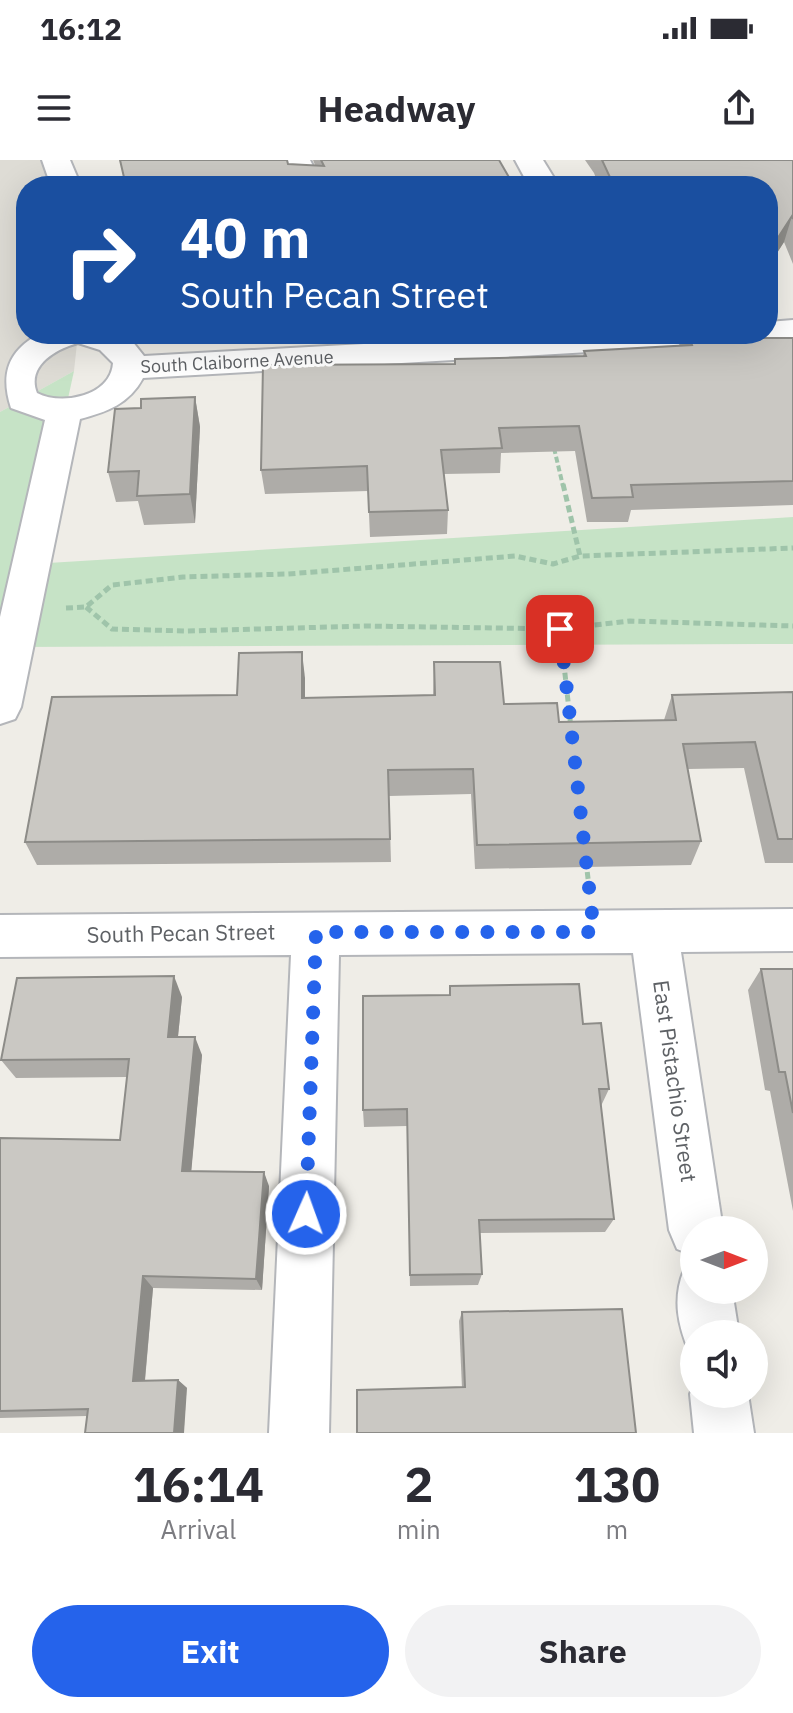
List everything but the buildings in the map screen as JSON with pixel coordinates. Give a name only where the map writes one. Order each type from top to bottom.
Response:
[{"type":"street","points":[[38,344],[14,363],[9,376],[13,389],[11,406],[65,410],[84,407],[109,396],[126,380],[130,368],[128,357],[116,344]]},
{"type":"street","name":"South Claiborne Avenue","points":[[130,368],[342,345],[379,344]]},
{"type":"street","points":[[0,707],[65,410]]},
{"type":"street","name":"South Pecan Street","points":[[0,936],[793,930]]},
{"type":"street","points":[[299,1433],[316,932]]},
{"type":"street","name":"East Pistachio Street","points":[[654,932],[694,1216]]},
{"type":"street","points":[[721,1408],[724,1433]]},
{"type":"path","points":[[551,435],[580,556]]},
{"type":"path","points":[[22,609],[86,607],[112,585],[183,577],[288,574],[515,556],[553,564],[580,556],[793,548]]},
{"type":"path","points":[[86,607],[112,629],[187,631],[365,626],[560,629],[630,621],[793,626]]},
{"type":"path","points":[[560,629],[572,735]]},
{"type":"path","points":[[586,857],[594,932]]},
{"type":"shaded area","points":[[0,160],[56,160],[62,176],[16,176],[16,344],[77,344],[74,371],[0,412]]},
{"type":"green space","points":[[74,371],[32,564],[793,517],[793,644],[13,647],[0,707],[0,412]]},
{"type":"route","points":[[306,1214],[316,932],[594,932],[560,629]]}]
